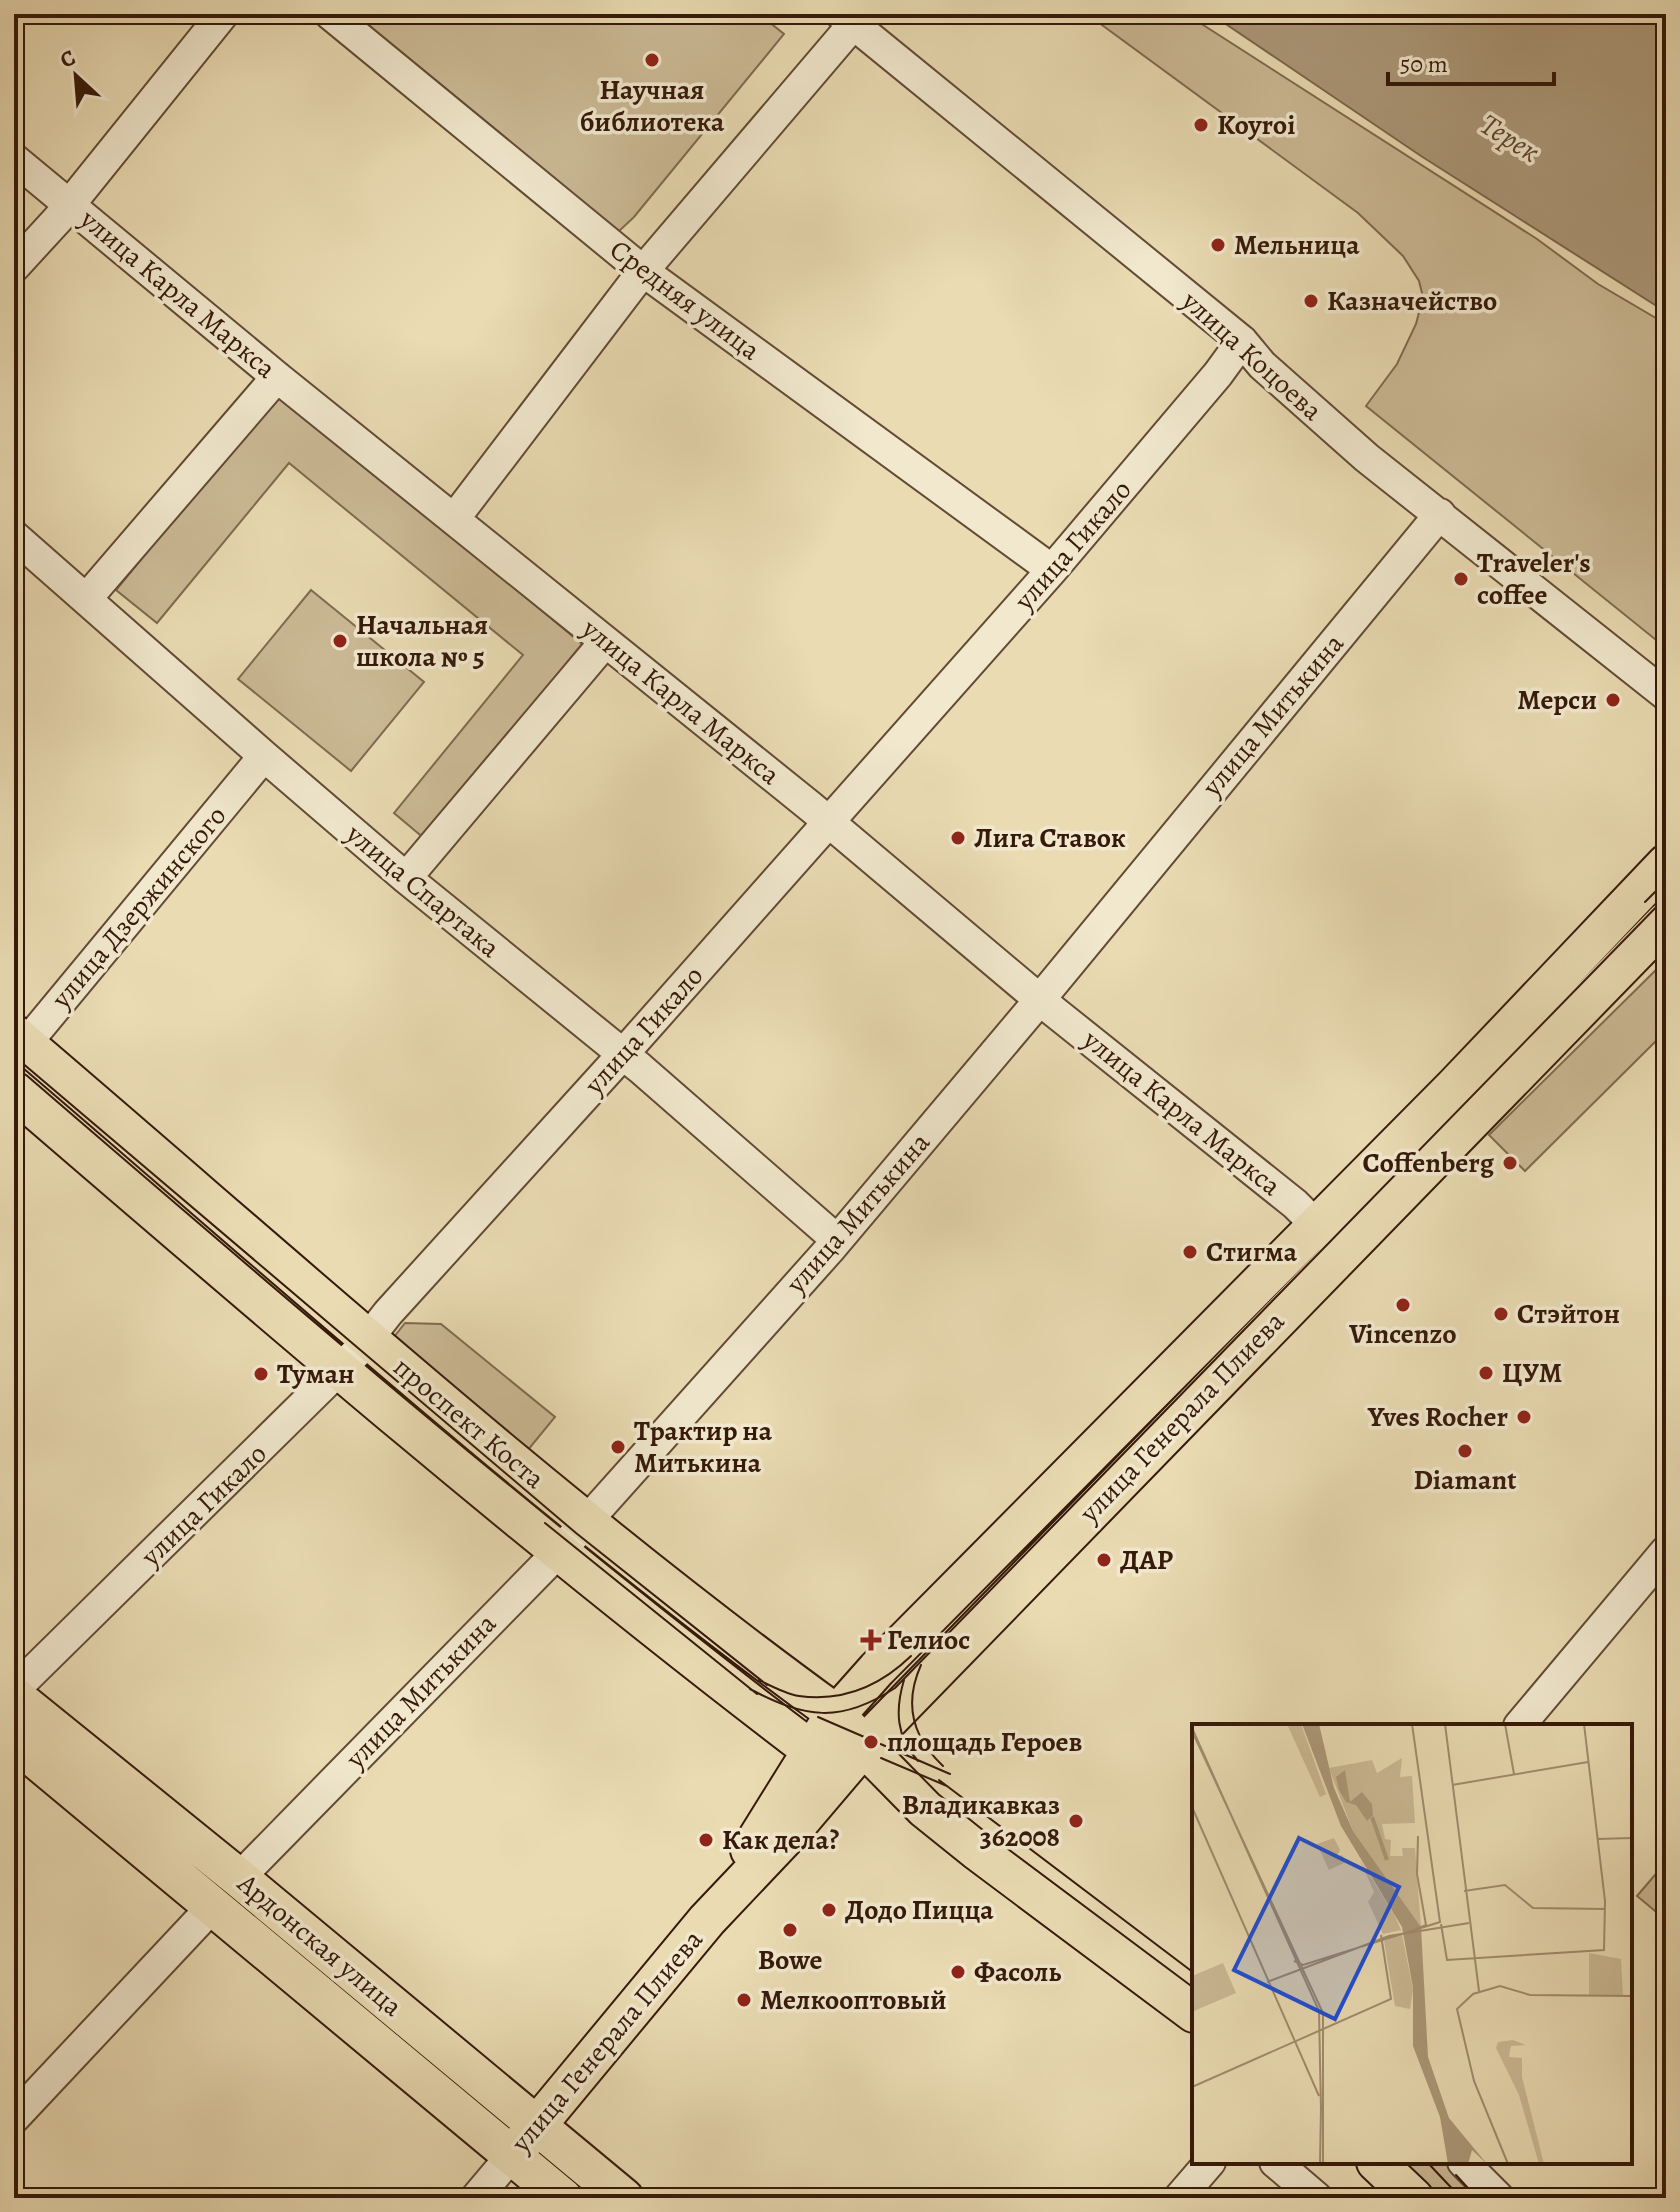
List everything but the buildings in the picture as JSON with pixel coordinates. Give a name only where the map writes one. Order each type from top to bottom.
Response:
[{"type":"main road","name":"улица Генерала Плиева","points":[[707,1920],[836,1714],[1455,1086],[1666,864]]},
{"type":"main road","name":"улица Генерала Плиева","points":[[513,2154],[707,1920],[796,1826],[854,1756],[1666,921]]},
{"type":"main road","name":"проспект Коста","points":[[18,1045],[586,1521],[836,1714],[854,1756]]},
{"type":"main road","name":"проспект Коста","points":[[14,1091],[339,1371],[558,1553],[811,1750],[854,1756],[1192,2012]]},
{"type":"main road","points":[[790,1680],[841,1684],[857,1681],[877,1669]]},
{"type":"main road","name":"Ардонская улица","points":[[14,1693],[624,2198]]},
{"type":"main road","name":"Ардонская улица","points":[[14,1741],[563,2198]]},
{"type":"main road","points":[[1378,2164],[1414,2198]]},
{"type":"street","points":[[14,267],[70,205],[223,14]]},
{"type":"street","name":"Средняя улица","points":[[330,14],[643,271],[1052,570]]},
{"type":"street","points":[[454,519],[643,271],[852,17]]},
{"type":"street","name":"улица Коцоева","points":[[852,17],[1242,341],[1262,365],[1343,437],[1666,695]]},
{"type":"street","name":"улица Карла Маркса","points":[[14,159],[277,377],[1295,1204],[1342,1252]]},
{"type":"street","name":"улица Гикало","points":[[14,1693],[339,1371],[1052,570],[1208,386],[1242,341]]},
{"type":"street","points":[[87,598],[277,377]]},
{"type":"street","name":"улица Митькина","points":[[239,1878],[558,1553],[837,1240],[1440,514]]},
{"type":"street","name":"улица Спартака","points":[[14,536],[406,878],[623,1054],[837,1240]]},
{"type":"street","points":[[406,878],[605,642]]},
{"type":"street","name":"улица Дзержинского","points":[[18,1045],[264,756]]},
{"type":"street","points":[[1521,1724],[1666,1551]]},
{"type":"street","points":[[14,2118],[213,1906]]},
{"type":"street","name":"улица Генерала Плиева","points":[[476,2198],[513,2154]]},
{"type":"street","points":[[1179,2198],[1208,2164]]},
{"type":"street","points":[[1277,2164],[1317,2198]]},
{"type":"street","points":[[1465,2164],[1499,2198]]},
{"type":"shaded area","points":[[352,14],[759,14],[784,34],[634,217],[617,233]]},
{"type":"shaded area","points":[[1087,14],[1186,14],[1537,239],[1598,284],[1666,324],[1666,648],[1366,406],[1397,364],[1416,324],[1423,297],[1419,281],[1403,256],[1358,213]]},
{"type":"shaded area","points":[[278,392],[582,644],[425,839],[394,813],[523,655],[289,463],[157,623],[116,590]]},
{"type":"shaded area","points":[[311,590],[424,682],[351,771],[238,679]]},
{"type":"shaded area","points":[[1666,960],[1666,1031],[1525,1171],[1489,1135]]},
{"type":"shaded area","points":[[405,1323],[441,1324],[555,1417],[523,1456],[390,1342]]},
{"type":"shaded area","points":[[1666,1862],[1666,1920],[1637,1896]]},
{"type":"shaded area","points":[[1400,2164],[1451,2164],[1482,2198],[1434,2198]]},
{"type":"water","name":"Терек","points":[[1211,14],[1637,14],[1666,30],[1666,312],[1421,156]]},
{"type":"tram line","points":[[1645,902],[1666,881]]},
{"type":"tram line","points":[[750,1689],[788,1706],[822,1713],[857,1707],[895,1688],[1666,897]]},
{"type":"tram line","points":[[14,1056],[576,1533],[767,1685]]},
{"type":"tram line","points":[[545,1523],[757,1694]]},
{"type":"tram line","points":[[759,1680],[794,1695],[815,1697],[846,1694],[887,1676],[911,1656]]},
{"type":"tram line","points":[[921,1665],[913,1694],[914,1720],[924,1744],[943,1766]]},
{"type":"tram line","points":[[904,1680],[899,1702],[899,1723],[905,1742],[918,1761]]},
{"type":"tram line","points":[[818,1717],[950,1774]]},
{"type":"tram line","points":[[881,1758],[947,1786]]},
{"type":"tram line","points":[[939,1780],[1192,1971]]},
{"type":"tram line","points":[[1429,2164],[1461,2198]]},
{"type":"tram line","points":[[1456,2175],[1477,2198]]},
{"type":"place","name":"Научная библиотека","points":[[652,60]]},
{"type":"place","name":"Koyroi","points":[[1201,125]]},
{"type":"place","name":"Мельница","points":[[1218,245]]},
{"type":"place","name":"Казначейство","points":[[1311,301]]},
{"type":"place","name":"Traveler's coffee","points":[[1461,579]]},
{"type":"place","name":"Начальная школа № 5","points":[[340,641]]},
{"type":"place","name":"Мерси","points":[[1613,700]]},
{"type":"place","name":"Лига Ставок","points":[[958,838]]},
{"type":"place","name":"Coffenberg","points":[[1510,1163]]},
{"type":"place","name":"Стигма","points":[[1190,1252]]},
{"type":"place","name":"Vincenzo","points":[[1403,1305]]},
{"type":"place","name":"Стэйтон","points":[[1501,1314]]},
{"type":"place","name":"ЦУМ","points":[[1486,1373]]},
{"type":"place","name":"Туман","points":[[261,1374]]},
{"type":"place","name":"Yves Rocher","points":[[1524,1417]]},
{"type":"place","name":"Трактир на Митькина","points":[[618,1447]]},
{"type":"place","name":"Diamant","points":[[1465,1451]]},
{"type":"place","name":"ДАР","points":[[1104,1560]]},
{"type":"place","name":"Гелиос","points":[[871,1640]]},
{"type":"place","name":"площадь Героев","points":[[871,1742]]},
{"type":"place","name":"Владикавказ 362008","points":[[1076,1821]]},
{"type":"place","name":"Как дела?","points":[[706,1840]]},
{"type":"place","name":"Додо Пицца","points":[[829,1910]]},
{"type":"place","name":"Bowe","points":[[790,1930]]},
{"type":"place","name":"Фасоль","points":[[958,1972]]},
{"type":"place","name":"Мелкооптовый","points":[[744,2000]]}]
